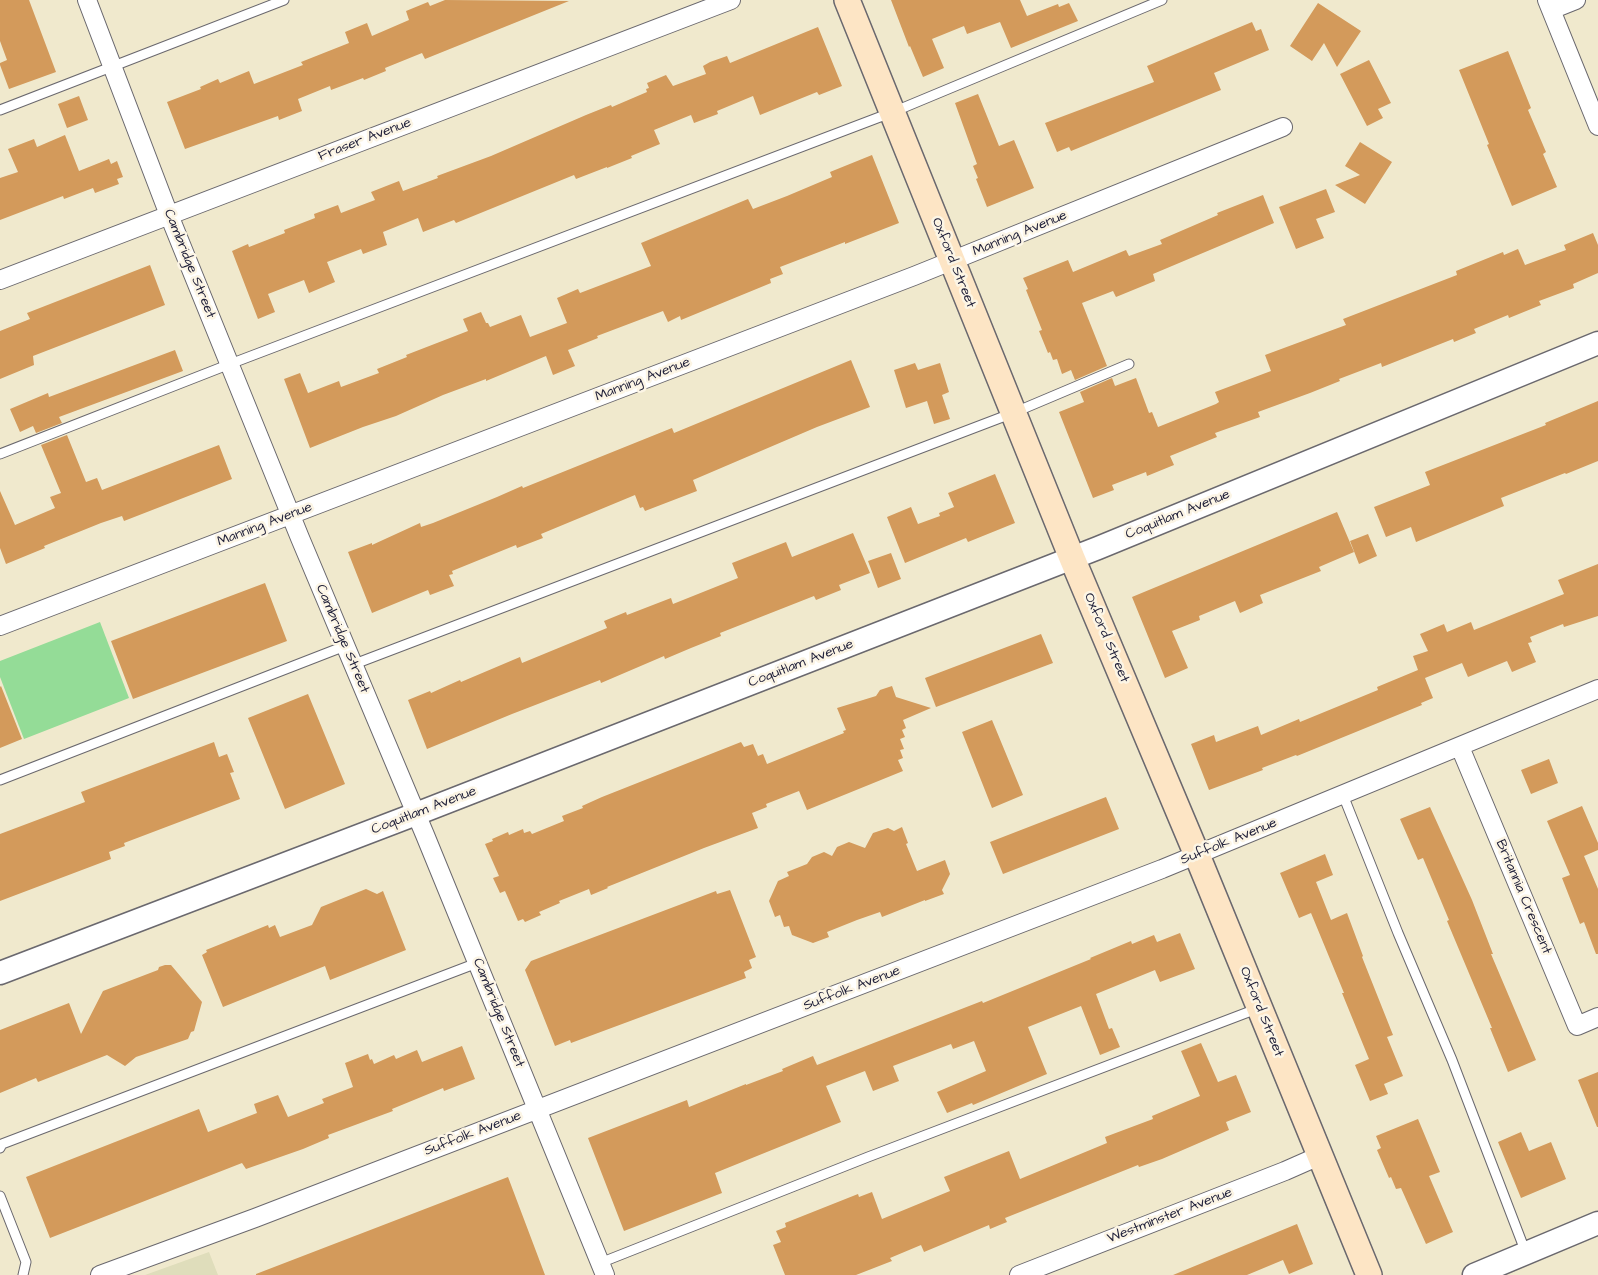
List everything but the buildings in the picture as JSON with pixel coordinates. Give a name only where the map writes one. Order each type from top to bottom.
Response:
[{"type":"main road","name":"Oxford Street","points":[[847,0],[1072,558],[1197,855],[1368,1275]]},
{"type":"street","name":"Cambridge Street","points":[[87,0],[169,215],[290,514],[416,814],[603,1272]]},
{"type":"street","name":"Fraser Avenue","points":[[0,280],[731,0]]},
{"type":"street","points":[[1576,0],[1549,5],[1598,126]]},
{"type":"street","name":"Manning Avenue","points":[[0,626],[952,261],[1283,127]]},
{"type":"street","name":"Coquitlam Avenue","points":[[0,973],[416,814],[1072,558],[1598,343]]},
{"type":"street","name":"Suffolk Avenue","points":[[100,1275],[255,1218],[1197,855],[1598,690]]},
{"type":"street","name":"Britannia Crescent","points":[[1460,747],[1577,1026],[1598,1017]]},
{"type":"street","name":"Westminster Avenue","points":[[1019,1275],[1319,1156]]},
{"type":"street","points":[[1474,1275],[1598,1223]]},
{"type":"lane","points":[[0,110],[284,0]]},
{"type":"lane","points":[[0,454],[230,364],[893,112],[1162,0]]},
{"type":"lane","points":[[352,665],[1013,413],[1129,364]]},
{"type":"lane","points":[[0,780],[345,646]]},
{"type":"lane","points":[[1343,795],[1398,933],[1452,1060],[1527,1253]]},
{"type":"lane","points":[[0,1148],[2,1144],[477,963]]},
{"type":"lane","points":[[603,1272],[868,1157],[1260,1008]]},
{"type":"lane","points":[[0,1196],[26,1262],[23,1275]]},
{"type":"shaded area","points":[[209,1252],[218,1275],[145,1275]]},
{"type":"green space","points":[[100,622],[129,698],[24,739],[0,677],[0,661]]}]
